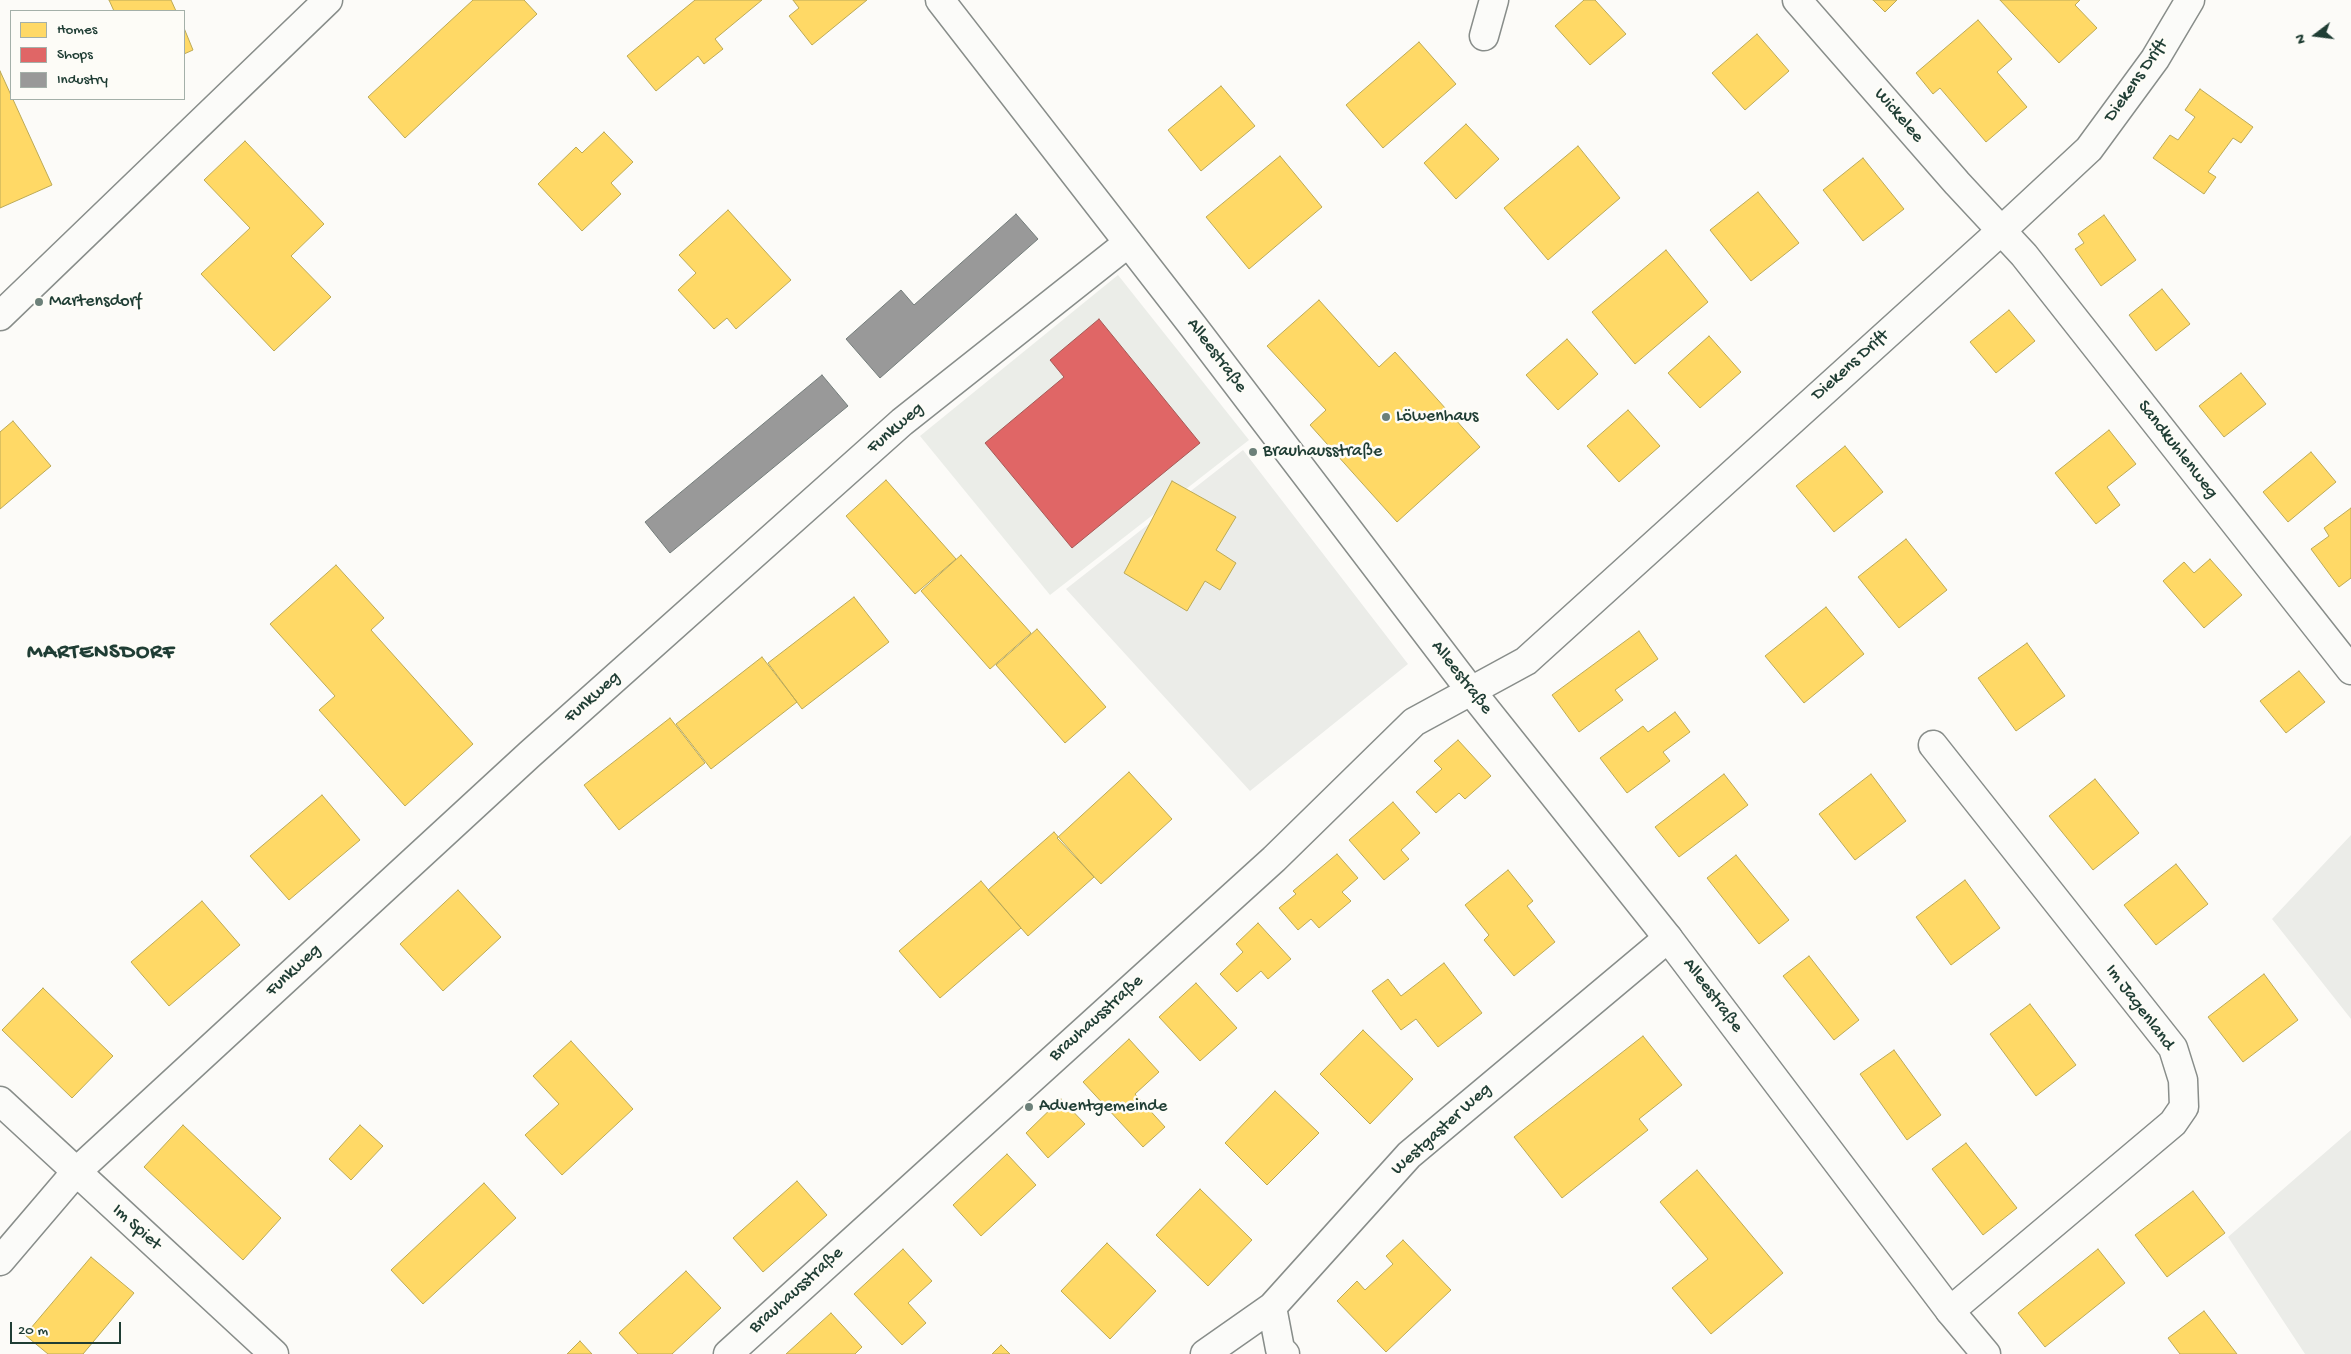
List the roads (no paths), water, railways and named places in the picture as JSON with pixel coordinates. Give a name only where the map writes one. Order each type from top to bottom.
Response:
[{"type":"street","points":[[0,316],[328,0]]},
{"type":"street","name":"Alleestraße","points":[[940,0],[1128,242],[1471,691],[1668,938],[1950,1311],[1986,1354]]},
{"type":"street","points":[[1484,36],[1494,0]]},
{"type":"street","name":"Wickelee","points":[[1797,0],[1950,176],[2002,230]]},
{"type":"street","name":"Diekens Drift","points":[[1471,691],[1526,661],[2089,149],[2155,59],[2190,0]]},
{"type":"street","name":"Sandkuhlenweg","points":[[2002,230],[2351,670]]},
{"type":"street","name":"Funkweg","points":[[0,1261],[75,1172],[530,754],[895,429],[1128,242]]},
{"type":"street","name":"Brauhausstraße","points":[[728,1354],[1274,858],[1414,722],[1471,691]]},
{"type":"street","name":"Im Jagenland","points":[[1933,745],[2173,1048],[2184,1080],[2184,1107],[2173,1123],[1950,1311]]},
{"type":"street","name":"Westgaster Weg","points":[[1205,1354],[1272,1307],[1409,1155],[1668,938]]},
{"type":"street","name":"Im Spiet","points":[[0,1101],[274,1354]]},
{"type":"street","points":[[1272,1307],[1280,1349],[1285,1354]]},
{"type":"place","name":"Martensdorf","points":[[39,302]]},
{"type":"place","name":"Löwenhaus","points":[[1386,417]]},
{"type":"place","name":"Brauhausstraße","points":[[1253,452]]},
{"type":"place","name":"Adventgemeinde","points":[[1029,1107]]},
{"type":"district","name":"MARTENSDORF","points":[[101,654]]}]
